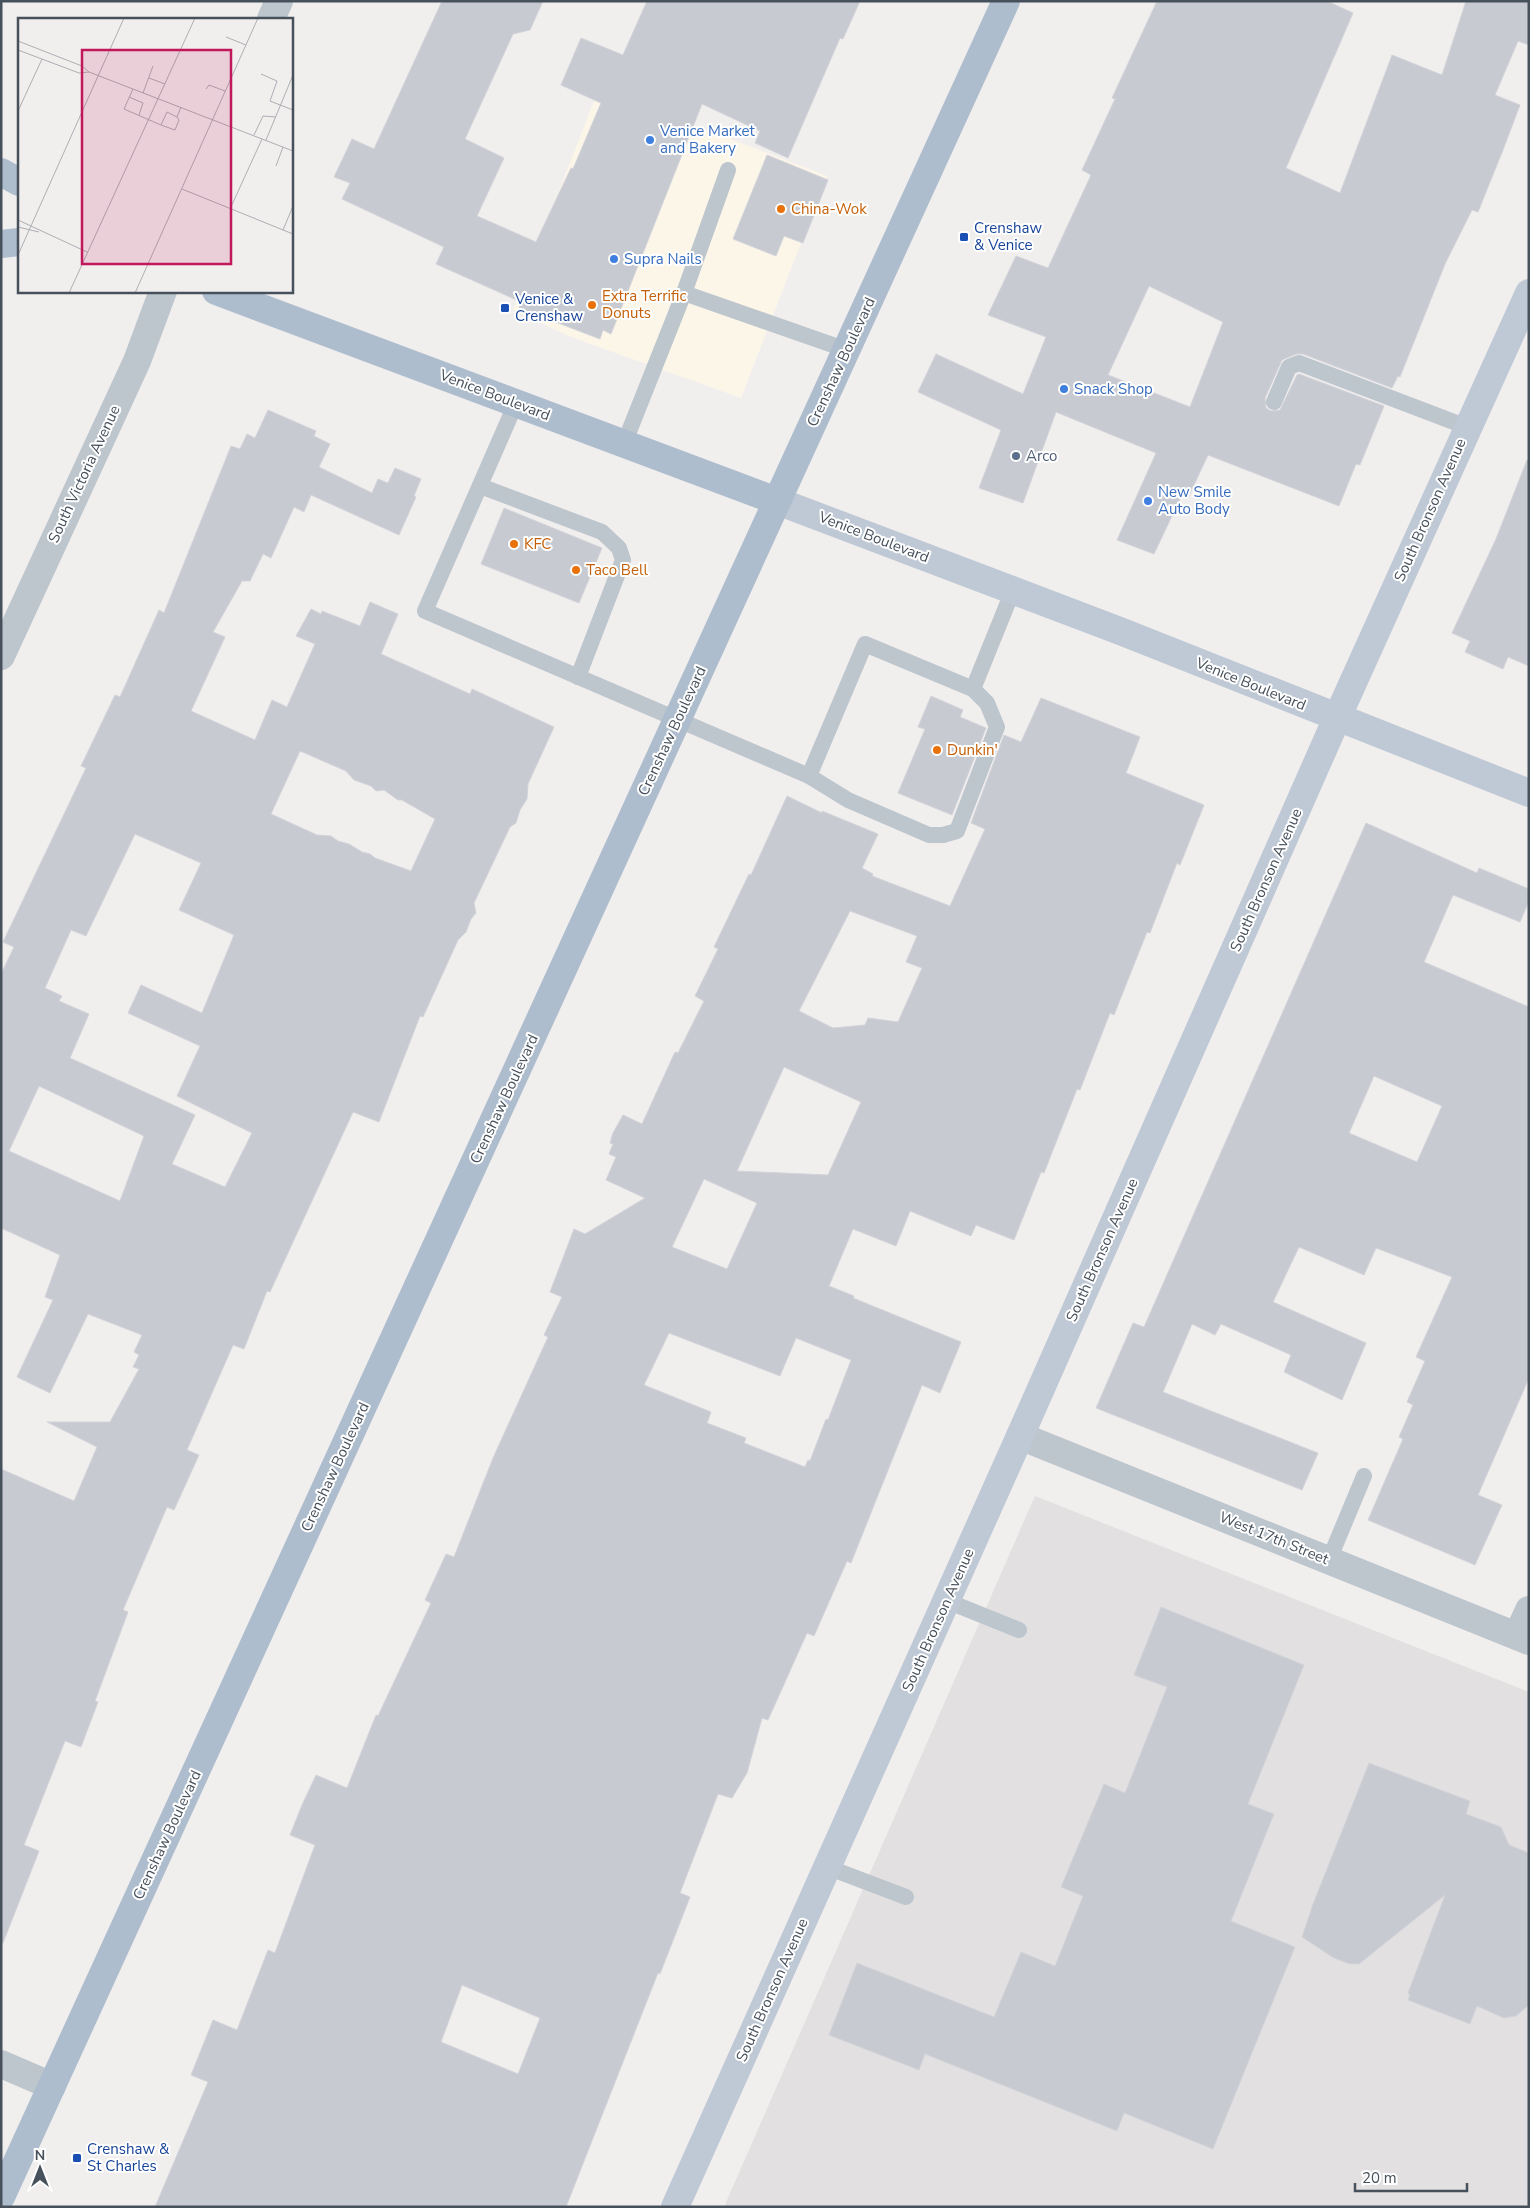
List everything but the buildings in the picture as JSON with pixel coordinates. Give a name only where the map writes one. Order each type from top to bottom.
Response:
[{"type":"main road","name":"Crenshaw Boulevard","points":[[1,2196],[1006,1]]},
{"type":"main road","points":[[1,172],[18,181]]},
{"type":"main road","points":[[1,244],[18,242]]},
{"type":"main road","name":"Venice Boulevard","points":[[219,292],[777,501]]},
{"type":"street","points":[[271,18],[279,1]]},
{"type":"street","name":"South Victoria Avenue","points":[[1,656],[136,361],[164,292]]},
{"type":"street","name":"South Bronson Avenue","points":[[675,2207],[1020,1436],[1337,718],[1529,293]]},
{"type":"street","name":"Venice Boulevard","points":[[777,501],[1013,590],[1529,793]]},
{"type":"street","name":"West 17th Street","points":[[1020,1436],[1523,1638]]},
{"type":"street","points":[[1523,1638],[1529,1610]]},
{"type":"street","points":[[1,2064],[52,2086]]},
{"type":"lane","points":[[624,444],[684,293],[728,170]]},
{"type":"lane","points":[[684,293],[847,350]]},
{"type":"lane","points":[[1274,402],[1288,367],[1299,364],[1467,428]]},
{"type":"lane","points":[[516,403],[425,611],[809,776],[848,800],[929,835],[943,835],[957,831],[997,727],[987,704],[973,689],[865,644],[809,776]]},
{"type":"lane","points":[[480,486],[602,532],[618,548],[623,560],[578,677]]},
{"type":"lane","points":[[973,689],[1013,590]]},
{"type":"lane","points":[[1329,1560],[1364,1476]]},
{"type":"lane","points":[[946,1601],[1019,1630]]},
{"type":"lane","points":[[827,1867],[906,1897]]},
{"type":"shaded area","points":[[599,88],[827,176],[741,398],[571,337],[513,310]]},
{"type":"shaded area","points":[[1035,1496],[1529,1692],[1529,2207],[724,2207]]},
{"type":"place","name":"Venice Market and Bakery","points":[[650,140]]},
{"type":"place","name":"China-Wok","points":[[781,209]]},
{"type":"place","name":"Crenshaw & Venice","points":[[964,237]]},
{"type":"place","name":"Supra Nails","points":[[614,259]]},
{"type":"place","name":"Extra Terrific Donuts","points":[[592,305]]},
{"type":"place","name":"Venice & Crenshaw","points":[[505,308]]},
{"type":"place","name":"Snack Shop","points":[[1064,389]]},
{"type":"place","name":"Arco","points":[[1016,456]]},
{"type":"place","name":"New Smile Auto Body","points":[[1148,501]]},
{"type":"place","name":"KFC","points":[[514,544]]},
{"type":"place","name":"Taco Bell","points":[[576,570]]},
{"type":"place","name":"Dunkin'","points":[[937,750]]},
{"type":"place","name":"Crenshaw & St Charles","points":[[77,2158]]}]
